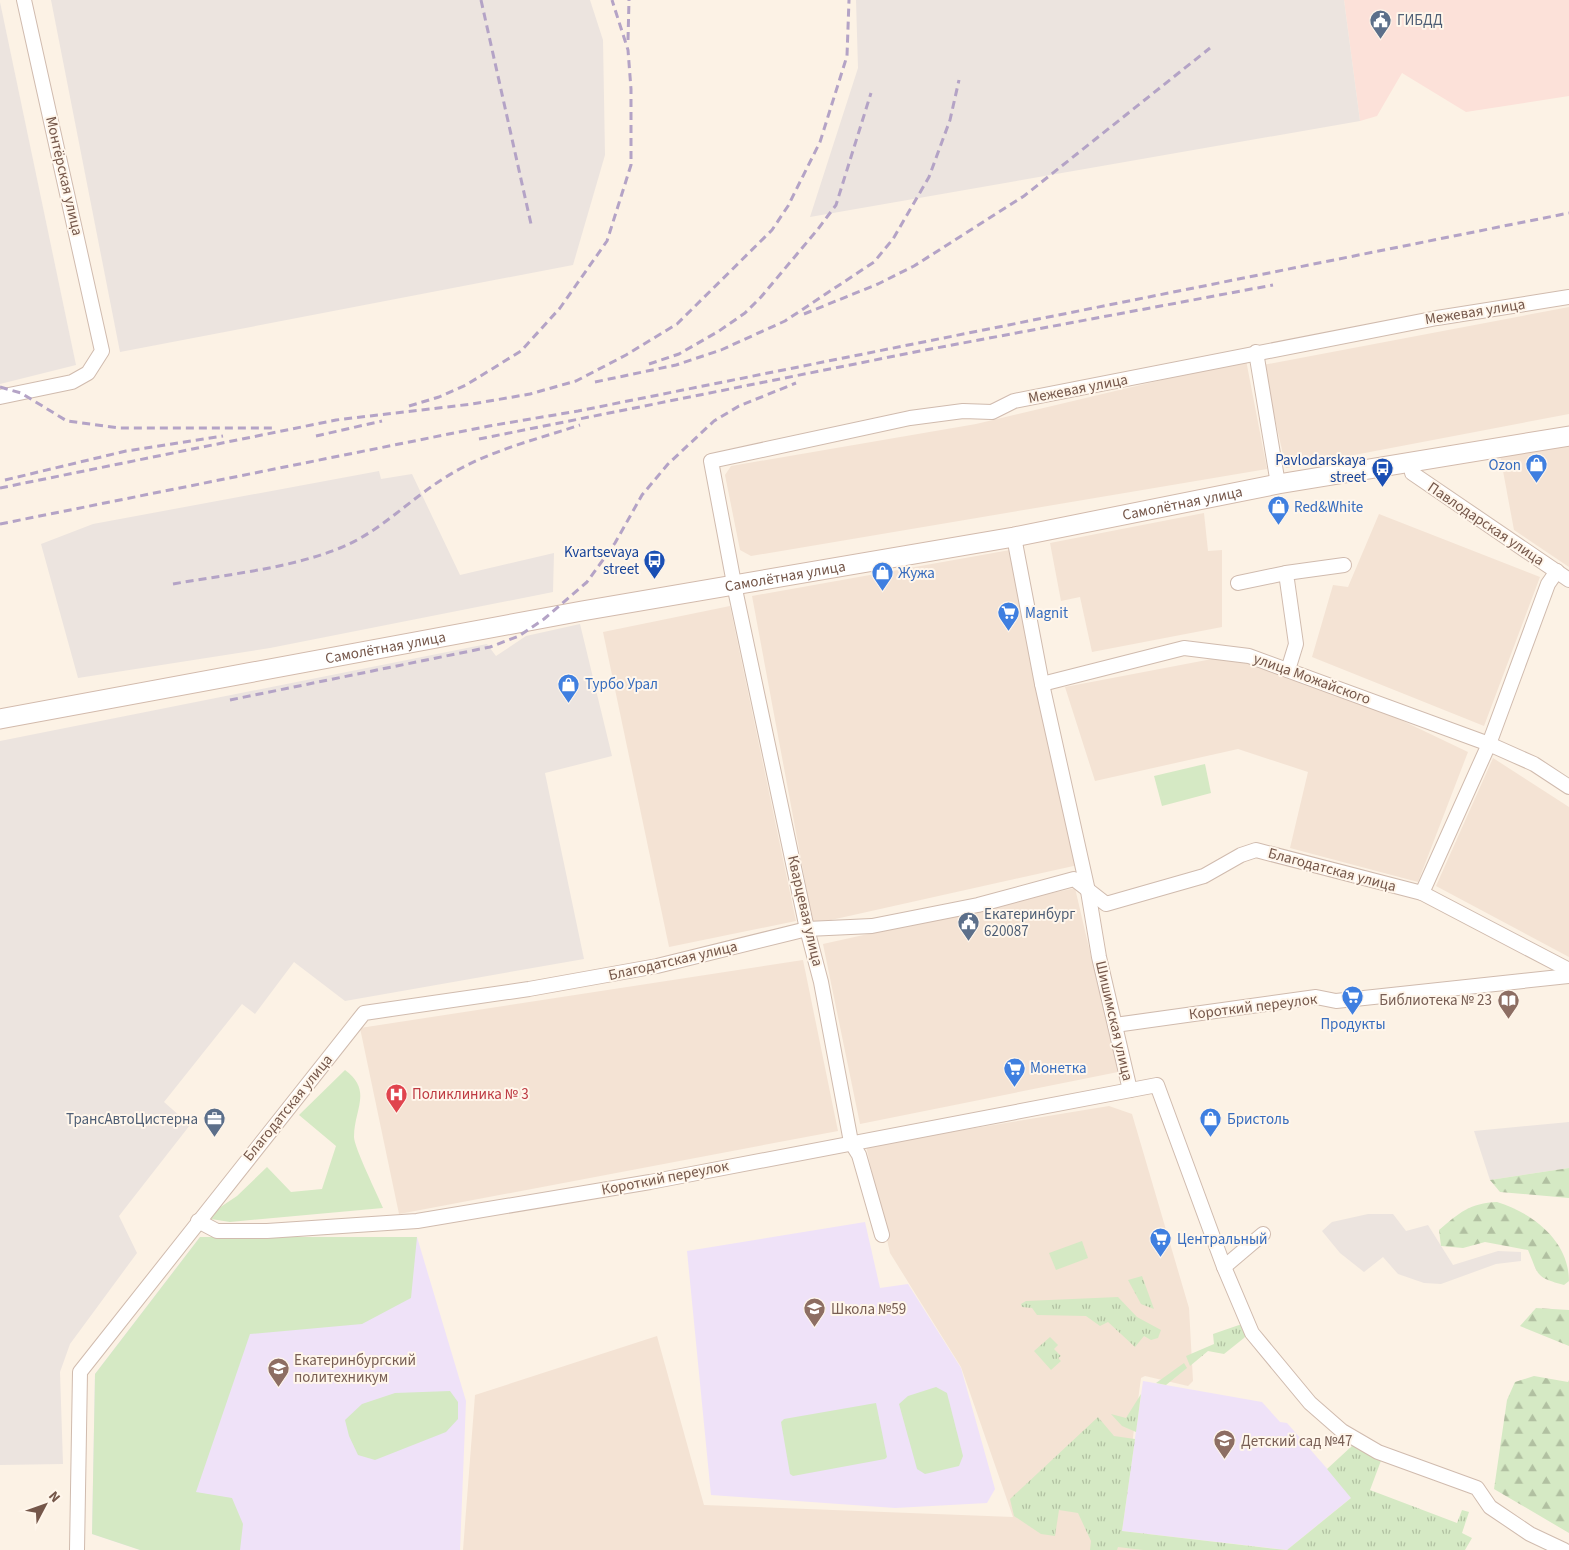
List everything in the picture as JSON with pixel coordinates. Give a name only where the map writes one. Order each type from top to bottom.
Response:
[{"type":"main road","name":"Самолётная улица","points":[[0,719],[734,584],[1014,537],[1278,484],[1569,436]]},
{"type":"street","name":"Монтёрская улица","points":[[0,397],[72,382],[88,373],[102,351],[24,0]]},
{"type":"street","name":"Межевая улица","points":[[734,584],[711,461],[910,418],[963,411],[992,412],[1014,401],[1256,352],[1437,318],[1569,297]]},
{"type":"street","points":[[1256,352],[1278,484]]},
{"type":"street","name":"Павлодарская улица","points":[[1410,463],[1412,473],[1569,580]]},
{"type":"street","name":"Шишимская улица","points":[[1014,537],[1042,684],[1088,891],[1098,957],[1130,1090],[1157,1085],[1224,1267],[1252,1332],[1310,1403],[1342,1431],[1378,1452],[1477,1488],[1490,1507],[1530,1534],[1564,1550]]},
{"type":"street","points":[[1238,583],[1344,564]]},
{"type":"street","points":[[1422,893],[1489,744],[1548,584],[1557,571]]},
{"type":"street","points":[[1286,573],[1296,644],[1288,670]]},
{"type":"street","name":"Кварцевая улица","points":[[734,584],[807,929],[821,982],[851,1142],[859,1155],[882,1235]]},
{"type":"street","name":"улица Можайского","points":[[1042,684],[1184,648],[1249,656],[1489,744],[1534,764],[1569,786]]},
{"type":"street","name":"Благодатская улица","points":[[77,1550],[80,1372],[364,1013],[529,989],[657,966],[807,929],[872,926],[978,904],[1074,879],[1106,904],[1204,876],[1241,855],[1256,850],[1422,893],[1569,970]]},
{"type":"street","name":"Короткий переулок","points":[[1115,1025],[1316,997],[1336,1001],[1569,976]]},
{"type":"street","name":"Короткий переулок","points":[[198,1221],[217,1231],[417,1221],[650,1182],[1130,1090]]},
{"type":"street","points":[[1224,1267],[1263,1234]]},
{"type":"shaded area","points":[[51,0],[590,0],[603,40],[605,155],[573,265],[120,352]]},
{"type":"shaded area","points":[[856,0],[1344,0],[1360,121],[810,217],[858,68]]},
{"type":"shaded area","points":[[1344,0],[1569,0],[1569,96],[1466,112],[1402,73],[1377,116],[1360,121]]},
{"type":"shaded area","points":[[0,2],[76,365],[0,384]]},
{"type":"shaded area","points":[[1569,307],[1569,414],[1286,468],[1263,365]]},
{"type":"shaded area","points":[[1246,360],[1267,469],[751,556],[740,550],[725,475],[731,466],[976,424]]},
{"type":"shaded area","points":[[1569,442],[1569,567],[1514,530],[1500,455]]},
{"type":"shaded area","points":[[379,471],[381,479],[412,474],[460,575],[554,553],[553,592],[270,648],[78,678],[41,544],[93,524]]},
{"type":"shaded area","points":[[1204,513],[1208,551],[1222,550],[1222,627],[1092,652],[1080,597],[1061,601],[1050,543]]},
{"type":"shaded area","points":[[1379,514],[1540,577],[1484,726],[1312,657],[1333,585],[1348,587]]},
{"type":"shaded area","points":[[1010,550],[1078,865],[813,924],[752,596]]},
{"type":"shaded area","points":[[730,606],[796,921],[669,947],[603,632]]},
{"type":"shaded area","points":[[580,624],[612,756],[545,773],[584,959],[345,1001],[294,962],[255,1014],[242,1004],[164,1102],[190,1125],[119,1216],[137,1253],[70,1344],[60,1372],[63,1464],[0,1465],[0,741],[487,644],[496,656],[526,636]]},
{"type":"shaded area","points":[[1212,659],[1264,664],[1334,688],[1468,752],[1418,882],[1290,848],[1308,772],[1238,749],[1095,781],[1065,687]]},
{"type":"shaded area","points":[[1493,758],[1569,807],[1569,957],[1436,886]]},
{"type":"shaded area","points":[[1075,888],[1118,1072],[860,1124],[823,944]]},
{"type":"shaded area","points":[[803,960],[838,1131],[399,1214],[360,1028]]},
{"type":"shaded area","points":[[1109,1106],[1132,1114],[1189,1308],[1193,1381],[1188,1386],[1145,1376],[1141,1378],[1120,1533],[1249,1550],[463,1550],[475,1395],[657,1336],[704,1505],[1013,1517],[961,1367],[890,1253],[866,1146]]},
{"type":"shaded area","points":[[1569,1122],[1569,1168],[1490,1180],[1474,1131]]},
{"type":"shaded area","points":[[1368,1214],[1393,1214],[1406,1231],[1428,1225],[1453,1265],[1498,1251],[1521,1252],[1521,1261],[1496,1264],[1441,1284],[1424,1283],[1398,1274],[1383,1257],[1364,1272],[1340,1253],[1322,1231],[1332,1222]]},
{"type":"shaded area","name":"Школа №59","points":[[865,1222],[880,1288],[908,1284],[961,1368],[995,1489],[987,1503],[895,1508],[711,1495],[687,1251]]},
{"type":"shaded area","name":"Екатеринбургский политехникум","points":[[200,1237],[417,1237],[466,1401],[460,1550],[140,1550],[92,1534],[95,1374]]},
{"type":"shaded area","name":"Детский сад №47","points":[[1143,1381],[1262,1402],[1280,1422],[1287,1423],[1352,1497],[1287,1550],[1122,1531]]},
{"type":"green space","points":[[1205,764],[1211,793],[1162,806],[1154,776]]},
{"type":"green space","points":[[345,1070],[358,1085],[360,1093],[355,1127],[355,1142],[383,1208],[230,1222],[211,1219],[216,1210],[237,1196],[267,1167],[291,1192],[322,1189],[336,1146],[299,1115]]},
{"type":"green space","points":[[1569,1168],[1569,1198],[1500,1192],[1490,1180]]},
{"type":"green space","points":[[1497,1202],[1523,1213],[1547,1231],[1563,1253],[1569,1281],[1564,1285],[1548,1280],[1539,1274],[1528,1250],[1485,1242],[1463,1248],[1441,1246],[1439,1230],[1453,1219],[1465,1210],[1479,1204]]},
{"type":"green space","points":[[200,1237],[417,1237],[411,1298],[362,1324],[250,1334],[196,1492],[232,1498],[243,1524],[240,1550],[140,1550],[92,1534],[95,1374]]},
{"type":"green space","points":[[1082,1241],[1088,1258],[1056,1270],[1049,1253]]},
{"type":"green space","points":[[1142,1276],[1154,1309],[1141,1304],[1128,1280]]},
{"type":"green space","points":[[1118,1297],[1137,1317],[1161,1330],[1158,1338],[1151,1340],[1144,1336],[1135,1347],[1108,1322],[1100,1326],[1086,1316],[1037,1315],[1032,1308],[1022,1307],[1021,1304],[1026,1301]]},
{"type":"green space","points":[[1536,1308],[1569,1310],[1569,1346],[1520,1326]]},
{"type":"green space","points":[[1243,1325],[1247,1334],[1244,1338],[1224,1354],[1208,1351],[1190,1366],[1186,1356],[1214,1344],[1213,1334]]},
{"type":"green space","points":[[1050,1337],[1058,1345],[1054,1349],[1061,1356],[1058,1358],[1061,1361],[1051,1370],[1034,1351]]},
{"type":"green space","points":[[1184,1363],[1187,1368],[1166,1385],[1156,1383]]},
{"type":"green space","points":[[1534,1376],[1568,1382],[1569,1380],[1569,1533],[1494,1489],[1507,1400],[1515,1382]]},
{"type":"green space","points":[[936,1387],[947,1393],[963,1456],[959,1466],[925,1474],[917,1469],[899,1404],[908,1396]]},
{"type":"green space","points":[[450,1391],[458,1402],[458,1419],[446,1432],[375,1460],[358,1455],[349,1436],[345,1420],[362,1404],[395,1393]]},
{"type":"green space","points":[[1141,1394],[1136,1432],[1122,1426],[1111,1414],[1126,1418]]},
{"type":"green space","points":[[876,1403],[887,1457],[885,1459],[793,1476],[790,1474],[781,1422],[784,1419]]},
{"type":"green space","points":[[1098,1417],[1114,1436],[1135,1439],[1122,1531],[1286,1550],[1143,1550],[1118,1547],[1117,1550],[1090,1550],[1091,1541],[1078,1513],[1059,1510],[1055,1536],[1041,1534],[1014,1516],[1010,1499]]},
{"type":"green space","points":[[1353,1445],[1382,1458],[1370,1490],[1457,1523],[1462,1510],[1469,1512],[1462,1533],[1472,1538],[1465,1550],[1287,1550],[1351,1498],[1327,1469]]},
{"type":"railway","points":[[481,0],[531,224]]},
{"type":"railway","points":[[409,406],[439,397],[466,385],[521,351],[560,308],[607,241],[631,165],[631,89],[628,50],[612,0]]},
{"type":"railway","points":[[628,40],[629,0]]},
{"type":"railway","points":[[0,488],[336,420],[472,404],[530,394],[576,381],[626,355],[677,324],[772,230],[788,206],[820,142],[847,56],[849,0]]},
{"type":"railway","points":[[804,314],[878,284],[914,266],[1024,196],[1210,48]]},
{"type":"railway","points":[[595,382],[676,365],[721,350],[785,321],[874,262],[893,239],[929,177],[950,120],[959,80]]},
{"type":"railway","points":[[649,364],[679,354],[719,331],[745,313],[761,297],[818,229],[836,205],[871,93]]},
{"type":"railway","points":[[0,524],[489,426],[578,411],[1569,213]]},
{"type":"railway","points":[[479,439],[920,351],[1273,285]]},
{"type":"railway","points":[[230,700],[490,647],[519,636],[544,619],[587,582],[615,543],[642,495],[668,464],[714,421],[739,406],[796,383]]},
{"type":"railway","points":[[0,387],[21,393],[67,421],[120,428],[272,428]]},
{"type":"railway","points":[[316,436],[382,421]]},
{"type":"railway","points":[[173,584],[279,566],[340,548],[382,524],[433,486],[462,468],[495,453],[580,425]]},
{"type":"railway","points":[[5,480],[126,451],[223,436]]},
{"type":"place","name":"ГИБДД","points":[[1381,39]]},
{"type":"place","name":"Ozon","points":[[1537,484]]},
{"type":"place","name":"Pavlodarskaya street","points":[[1382,488]]},
{"type":"place","name":"Red&White","points":[[1278,526]]},
{"type":"place","name":"Kvartsevaya street","points":[[655,580]]},
{"type":"place","name":"Жужа","points":[[882,592]]},
{"type":"place","name":"Magnit","points":[[1009,632]]},
{"type":"place","name":"Турбо Урал","points":[[569,703]]},
{"type":"place","name":"Екатеринбург 620087","points":[[968,942]]},
{"type":"place","name":"Продукты","points":[[1353,1015]]},
{"type":"place","name":"Библиотека № 23","points":[[1508,1019]]},
{"type":"place","name":"Монетка","points":[[1014,1087]]},
{"type":"place","name":"Поликлиника № 3","points":[[396,1113]]},
{"type":"place","name":"ТрансАвтоЦистерна","points":[[214,1138]]},
{"type":"place","name":"Бристоль","points":[[1211,1138]]},
{"type":"place","name":"Центральный","points":[[1161,1258]]},
{"type":"place","name":"Школа №59","points":[[815,1328]]},
{"type":"place","name":"Екатеринбургский политехникум","points":[[278,1388]]},
{"type":"place","name":"Детский сад №47","points":[[1225,1460]]}]
